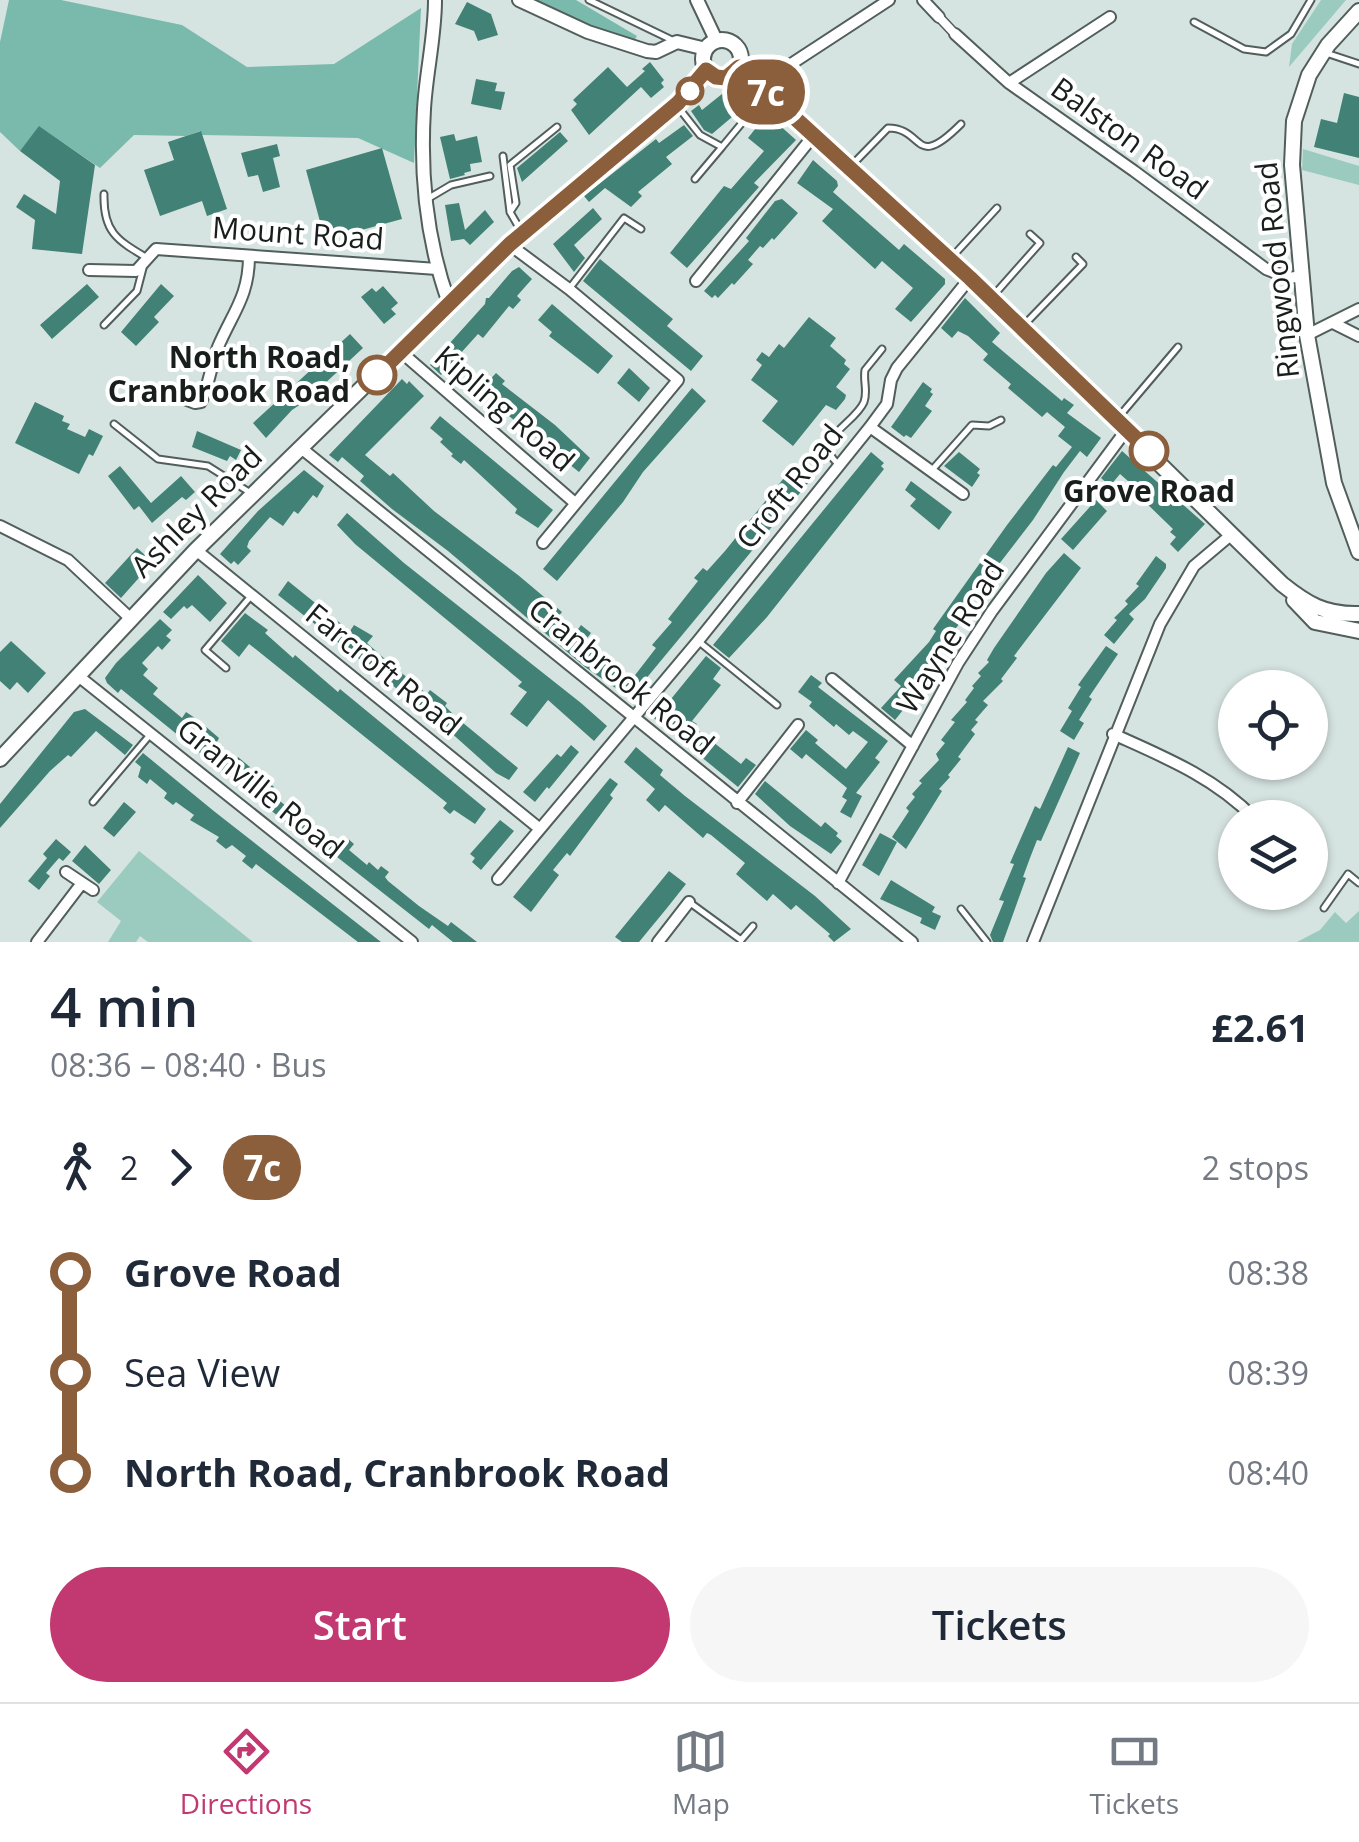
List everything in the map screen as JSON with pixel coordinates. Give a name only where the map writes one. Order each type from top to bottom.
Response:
[{"type":"main road","name":"Ringwood Road","points":[[1359,11],[1309,75],[1294,121],[1292,165],[1307,335],[1334,483],[1356,545],[1359,566]]},
{"type":"main road","points":[[739,67],[726,78],[716,77],[706,70],[703,60],[711,44],[729,40],[738,48],[739,67],[970,278],[1282,584],[1310,606],[1327,612],[1359,614]]},
{"type":"main road","name":"Ashley Road","points":[[0,759],[252,494],[510,244],[676,105],[706,70]]},
{"type":"main road","points":[[1282,584],[1316,622],[1359,631]]},
{"type":"main road","points":[[1327,612],[1346,612],[1359,604]]},
{"type":"street","points":[[436,0],[424,111],[426,199],[437,269],[449,303]]},
{"type":"street","points":[[518,0],[588,32],[647,51],[663,50],[676,42],[711,44],[697,0]]},
{"type":"street","points":[[763,89],[889,0]]},
{"type":"street","points":[[922,0],[939,17]]},
{"type":"street","name":"Balston Road","points":[[939,17],[1009,83],[1266,269],[1288,278],[1304,276]]},
{"type":"street","points":[[1009,83],[1110,17]]},
{"type":"street","points":[[696,281],[814,136]]},
{"type":"street","points":[[510,244],[678,380],[543,543]]},
{"type":"street","name":"Mount Road","points":[[145,262],[156,249],[437,269]]},
{"type":"street","points":[[161,390],[200,402],[216,351],[243,301],[250,256]]},
{"type":"street","points":[[89,270],[136,271],[145,262]]},
{"type":"street","name":"Croft Road","points":[[632,718],[698,642],[888,404],[897,368],[970,278]]},
{"type":"street","points":[[1307,335],[1359,309]]},
{"type":"street","points":[[1334,323],[1359,336]]},
{"type":"street","name":"Kipling Road","points":[[401,352],[575,503]]},
{"type":"street","name":"Wayne Road","points":[[838,884],[958,664],[1122,424]]},
{"type":"street","points":[[870,427],[963,494]]},
{"type":"street","name":"Cranbrook Road","points":[[301,448],[912,942]]},
{"type":"street","points":[[0,526],[68,560],[130,618]]},
{"type":"street","points":[[1033,942],[1113,734],[1176,594],[1202,558],[1232,534]]},
{"type":"street","name":"Farcroft Road","points":[[196,550],[540,829]]},
{"type":"street","name":"Granville Road","points":[[77,674],[412,942]]},
{"type":"street","points":[[832,679],[913,746]]},
{"type":"street","points":[[498,880],[632,718]]},
{"type":"street","points":[[737,802],[798,725]]},
{"type":"street","points":[[1113,734],[1194,770],[1234,800]]},
{"type":"street","points":[[66,872],[92,890]]},
{"type":"street","points":[[37,942],[82,882]]},
{"type":"street","points":[[658,942],[689,902]]},
{"type":"lane","points":[[589,0],[676,42]]},
{"type":"lane","points":[[1194,22],[1244,49],[1266,52],[1291,34],[1312,0]]},
{"type":"lane","points":[[1324,52],[1359,64]]},
{"type":"lane","points":[[694,179],[763,89]]},
{"type":"lane","points":[[676,105],[700,135],[722,147]]},
{"type":"lane","points":[[850,168],[888,128],[896,128],[920,145],[932,146],[940,144],[961,124]]},
{"type":"lane","points":[[510,212],[516,203],[510,165],[557,127]]},
{"type":"lane","points":[[503,156],[510,212],[522,234]]},
{"type":"lane","points":[[426,199],[451,185],[490,176]]},
{"type":"lane","points":[[104,194],[107,225],[145,262],[137,291],[104,325]]},
{"type":"lane","points":[[950,260],[998,208]]},
{"type":"lane","points":[[570,289],[624,218],[641,229]]},
{"type":"lane","points":[[991,298],[1040,244],[1030,234]]},
{"type":"lane","points":[[1022,328],[1084,264],[1076,257]]},
{"type":"lane","points":[[1122,424],[1178,347]]},
{"type":"lane","points":[[840,465],[828,454],[827,446],[863,404],[865,370],[882,349]]},
{"type":"lane","points":[[931,470],[972,424],[989,426],[1002,420]]},
{"type":"lane","points":[[114,424],[158,459],[208,466],[252,494]]},
{"type":"lane","points":[[226,668],[205,650],[251,596]]},
{"type":"lane","points":[[698,642],[777,705]]},
{"type":"lane","points":[[93,802],[151,733]]},
{"type":"lane","points":[[1328,902],[1348,874],[1359,883]]},
{"type":"lane","points":[[689,902],[741,940],[753,926]]},
{"type":"lane","points":[[961,909],[987,942]]},
{"type":"green space","points":[[9,0],[61,0],[182,25],[247,67],[334,64],[421,8],[414,163],[358,138],[202,135],[200,131],[186,136],[134,135],[100,168],[40,127],[20,151],[0,132],[0,42]]},
{"type":"green space","points":[[519,0],[576,0],[637,36],[631,46]]},
{"type":"green space","points":[[1321,0],[1346,0],[1289,67],[1292,44]]},
{"type":"green space","points":[[1303,149],[1359,166],[1359,185],[1302,170]]},
{"type":"green space","points":[[139,851],[253,942],[148,942],[140,936],[136,942],[108,942],[121,921],[97,902]]},
{"type":"green space","points":[[1359,911],[1359,942],[1297,942],[1320,930],[1335,912],[1346,923]]},
{"type":"building","points":[[467,2],[491,14],[498,35],[478,41],[474,31],[455,24]]},
{"type":"building","points":[[650,62],[664,80],[664,87],[651,98],[641,87],[589,135],[571,110],[577,104],[573,100],[608,67],[627,87]]},
{"type":"building","points":[[476,79],[497,83],[495,91],[505,92],[501,110],[471,104]]},
{"type":"building","points":[[723,86],[733,86],[733,92],[745,106],[712,134],[704,130],[691,111],[699,105],[702,110],[722,94]]},
{"type":"building","points":[[1344,93],[1359,97],[1359,158],[1314,147],[1321,119],[1337,123]]},
{"type":"building","points":[[767,114],[796,140],[754,183],[759,187],[687,268],[670,253],[724,186],[731,189],[764,151],[748,138]]},
{"type":"building","points":[[684,125],[693,136],[666,157],[672,164],[638,192],[642,196],[631,207],[605,188],[589,202],[584,196],[656,139],[659,143]]},
{"type":"building","points":[[39,126],[95,165],[82,254],[32,249],[35,220],[16,207],[24,194],[56,214],[60,181],[20,151]]},
{"type":"building","points":[[201,131],[227,209],[207,216],[202,201],[160,216],[144,170],[174,160],[168,142]]},
{"type":"building","points":[[560,132],[568,141],[522,182],[517,168]]},
{"type":"building","points":[[454,134],[456,141],[477,136],[482,162],[470,164],[471,171],[450,179],[440,137]]},
{"type":"building","points":[[277,144],[280,156],[273,158],[280,187],[263,192],[258,175],[248,177],[241,153]]},
{"type":"building","points":[[382,148],[402,219],[325,240],[306,170]]},
{"type":"building","points":[[813,160],[837,181],[833,192],[899,250],[904,244],[945,279],[945,284],[911,322],[895,309],[913,288],[882,261],[875,269],[822,221],[833,209],[797,183]]},
{"type":"building","points":[[782,199],[798,213],[774,240],[763,248],[760,246],[748,260],[753,264],[734,285],[718,298],[712,298],[704,291],[749,241],[746,238],[775,201]]},
{"type":"building","points":[[459,203],[465,230],[485,210],[494,222],[470,245],[464,239],[451,241],[445,205]]},
{"type":"building","points":[[593,208],[602,219],[574,245],[585,258],[574,272],[553,244]]},
{"type":"building","points":[[600,259],[673,319],[667,326],[703,356],[691,371],[583,281]]},
{"type":"building","points":[[519,267],[532,279],[517,296],[521,300],[513,309],[509,306],[483,338],[478,334],[441,375],[430,365],[485,304],[486,298]]},
{"type":"building","points":[[87,284],[99,297],[52,339],[40,325]]},
{"type":"building","points":[[161,284],[174,296],[154,317],[159,322],[136,346],[121,332]]},
{"type":"building","points":[[383,286],[398,303],[391,309],[396,314],[384,324],[361,297],[372,288],[376,292]]},
{"type":"building","points":[[965,298],[1000,333],[992,342],[1062,401],[1064,398],[1074,405],[1067,413],[1101,438],[1087,457],[1080,451],[1064,472],[972,600],[973,606],[936,654],[907,697],[911,700],[895,720],[881,708],[901,686],[894,680],[929,642],[936,631],[933,629],[1007,525],[1053,465],[1056,467],[1072,447],[1058,436],[1065,427],[1047,412],[1042,417],[1008,388],[1011,384],[983,360],[988,354],[968,336],[958,331],[952,338],[941,328]]},
{"type":"building","points":[[552,304],[613,356],[598,374],[549,336],[552,332],[538,320]]},
{"type":"building","points":[[809,317],[836,338],[830,346],[850,369],[836,387],[846,395],[845,399],[836,410],[826,405],[793,446],[762,421],[778,401],[751,380],[762,365],[756,360],[762,352],[769,357],[779,344],[784,348]]},
{"type":"building","points":[[350,334],[363,348],[266,438],[253,423]]},
{"type":"building","points":[[629,368],[650,388],[639,402],[617,383]]},
{"type":"building","points":[[496,373],[505,381],[502,384],[590,458],[579,472],[494,404],[499,399],[484,386]]},
{"type":"building","points":[[402,379],[424,396],[365,455],[390,476],[393,473],[434,511],[518,575],[562,612],[558,617],[576,632],[581,625],[591,633],[585,641],[632,679],[656,648],[652,645],[672,622],[668,619],[698,581],[694,578],[703,568],[707,571],[725,551],[792,468],[809,482],[630,698],[585,667],[392,509],[360,481],[364,476],[342,457],[338,462],[329,455]]},
{"type":"building","points":[[923,382],[932,389],[925,406],[932,411],[911,438],[904,437],[891,427]]},
{"type":"building","points":[[692,388],[706,401],[643,472],[557,581],[543,569]]},
{"type":"building","points":[[35,402],[64,416],[62,421],[70,424],[67,429],[85,437],[89,429],[103,436],[79,474],[15,443]]},
{"type":"building","points":[[440,416],[553,510],[538,528],[515,513],[517,509],[464,460],[461,464],[451,456],[440,442],[443,439],[430,428]]},
{"type":"building","points":[[197,431],[241,450],[236,460],[230,456],[227,461],[192,447]]},
{"type":"building","points":[[1122,451],[1205,524],[1178,552],[1170,544],[1176,537],[1170,532],[1173,529],[1143,500],[1146,497],[1120,474],[1110,486],[1101,478]]},
{"type":"building","points":[[871,452],[884,463],[884,469],[767,617],[729,658],[713,645]]},
{"type":"building","points":[[959,452],[980,469],[972,487],[944,466]]},
{"type":"building","points":[[120,466],[151,503],[181,476],[195,492],[186,500],[182,497],[152,523],[139,506],[134,510],[108,476]]},
{"type":"building","points":[[304,470],[324,486],[317,498],[313,495],[283,526],[270,517],[249,541],[247,547],[251,551],[238,565],[234,561],[231,564],[220,554],[258,511]]},
{"type":"building","points":[[911,481],[952,512],[939,530],[910,506],[916,499],[905,490]]},
{"type":"building","points":[[1096,500],[1107,511],[1073,550],[1061,539]]},
{"type":"building","points":[[347,513],[607,726],[594,741],[548,700],[527,727],[510,714],[527,692],[518,686],[522,682],[355,544],[337,525]]},
{"type":"building","points":[[137,548],[153,562],[121,598],[105,583]]},
{"type":"building","points":[[1064,553],[1081,568],[1014,656],[1017,658],[1003,681],[983,701],[988,705],[975,720],[978,722],[971,730],[975,734],[906,849],[892,837],[909,811],[906,808],[922,783],[919,781],[939,760],[936,754],[955,722],[951,720],[967,702],[972,686],[981,676],[978,673],[989,662],[994,648]]},
{"type":"building","points":[[1156,556],[1166,568],[1145,599],[1129,614],[1134,619],[1114,644],[1104,635],[1128,604],[1125,601],[1139,586],[1136,584]]},
{"type":"building","points":[[198,575],[227,603],[210,622],[192,605],[187,609],[184,606],[171,619],[163,612]]},
{"type":"building","points":[[288,581],[350,631],[354,625],[373,636],[367,643],[427,694],[430,690],[447,703],[445,706],[457,718],[518,768],[509,780],[278,595]]},
{"type":"building","points":[[245,613],[268,630],[265,633],[293,658],[295,655],[338,692],[340,689],[486,809],[475,824],[454,810],[450,814],[443,808],[447,803],[249,644],[239,657],[221,641]]},
{"type":"building","points":[[160,619],[172,630],[166,636],[171,640],[162,650],[158,646],[142,663],[148,669],[143,675],[158,688],[153,694],[182,718],[186,712],[198,720],[219,738],[221,748],[235,761],[238,757],[250,767],[246,772],[261,784],[265,779],[274,787],[270,793],[286,806],[290,801],[299,808],[297,812],[339,846],[346,837],[354,844],[349,850],[367,865],[369,862],[378,870],[381,866],[389,872],[385,877],[388,881],[419,906],[448,926],[451,922],[477,942],[453,942],[432,925],[429,929],[323,846],[320,849],[289,825],[121,689],[118,693],[107,683],[105,678],[116,663]]},
{"type":"building","points":[[11,641],[46,673],[28,693],[17,682],[10,690],[0,681],[0,652]]},
{"type":"building","points":[[1106,646],[1118,654],[1089,697],[1092,699],[1079,720],[1084,723],[1074,740],[1060,731],[1072,711],[1068,708],[1081,687],[1078,685]]},
{"type":"building","points":[[706,656],[721,668],[713,679],[721,685],[692,721],[697,724],[694,727],[741,764],[746,758],[756,765],[738,787],[650,715],[667,696],[671,699]]},
{"type":"building","points":[[811,675],[822,683],[818,687],[888,741],[875,758],[880,762],[856,793],[862,796],[851,818],[840,812],[847,800],[842,797],[847,788],[806,754],[802,759],[790,749],[806,730],[818,740],[815,743],[846,769],[868,742],[853,731],[849,735],[836,724],[834,727],[809,706],[812,702],[798,692]]},
{"type":"building","points":[[85,709],[133,745],[125,755],[96,731],[71,757],[68,755],[50,771],[0,828],[0,804],[74,712]]},
{"type":"building","points":[[571,745],[579,752],[535,802],[523,792],[557,754],[561,757]]},
{"type":"building","points":[[636,747],[663,770],[660,775],[815,896],[851,929],[834,942],[796,905],[791,910],[773,894],[767,901],[736,874],[745,863],[711,835],[707,833],[703,838],[665,805],[659,812],[646,800],[655,789],[624,762]]},
{"type":"building","points":[[1068,747],[1080,753],[1041,841],[1037,840],[1003,942],[993,942],[990,935],[1004,901],[999,900],[1014,864],[1010,863],[1035,806],[1040,809]]},
{"type":"building","points":[[143,753],[381,942],[358,942],[256,864],[252,869],[242,861],[246,856],[232,845],[226,849],[216,841],[219,837],[190,820],[194,815],[164,798],[167,793],[150,779],[147,784],[138,777],[141,767],[135,762]]},
{"type":"building","points":[[610,778],[618,784],[610,795],[613,798],[570,856],[567,853],[553,870],[559,875],[531,912],[513,897]]},
{"type":"building","points":[[765,781],[821,827],[825,822],[838,833],[836,836],[842,841],[831,854],[790,826],[755,794]]},
{"type":"building","points":[[124,802],[136,812],[114,837],[103,828]]},
{"type":"building","points":[[500,820],[514,831],[481,870],[470,854]]},
{"type":"building","points":[[880,833],[897,842],[879,876],[862,865]]},
{"type":"building","points":[[56,839],[71,852],[63,861],[59,858],[46,873],[50,876],[39,890],[28,881],[47,858],[43,854]]},
{"type":"building","points":[[85,845],[111,870],[99,884],[72,861]]},
{"type":"building","points":[[669,871],[686,884],[667,908],[639,942],[622,942],[615,937]]},
{"type":"building","points":[[891,880],[935,907],[932,912],[941,916],[935,930],[920,923],[922,918],[880,899]]},
{"type":"bus line","name":"7c","points":[[377,375],[510,244],[678,103],[706,70],[726,78],[739,67],[970,278],[1149,451]]},
{"type":"place","name":"North Road, Cranbrook Road","points":[[377,375]]},
{"type":"place","name":"Grove Road","points":[[1149,451]]}]
